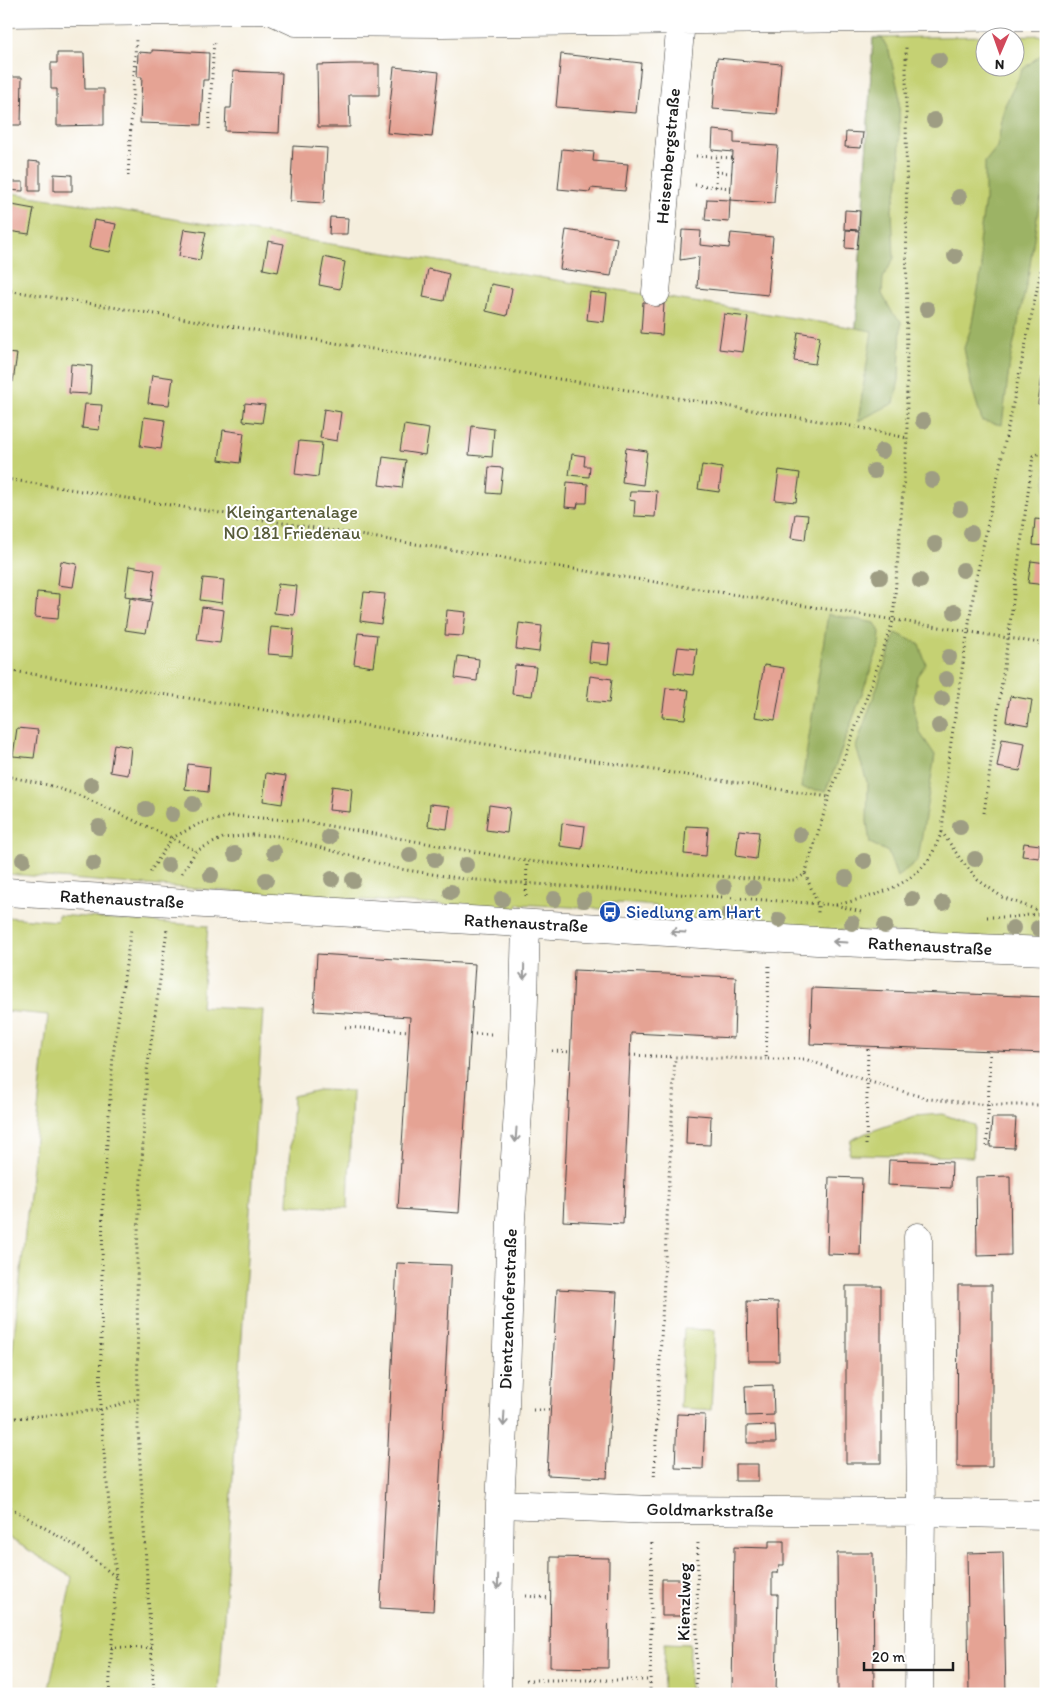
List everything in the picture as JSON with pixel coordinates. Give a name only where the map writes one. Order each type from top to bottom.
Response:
[{"type":"street","points":[[6,12],[270,8],[296,22],[441,23],[1046,16]]},
{"type":"street","name":"Heisenbergstraße","points":[[656,292],[681,21]]},
{"type":"street","name":"Rathenaustraße","points":[[6,892],[770,938],[1046,951]]},
{"type":"street","name":"Dientzenhoferstraße","points":[[497,1687],[500,1504],[511,1219],[523,1035],[526,924]]},
{"type":"street","points":[[918,1237],[921,1512],[919,1694]]},
{"type":"street","name":"Goldmarkstraße","points":[[500,1504],[653,1510],[1046,1515]]},
{"type":"path","points":[[109,1694],[116,1577],[100,1410],[103,1191],[113,1056],[134,900],[172,838],[201,824],[234,816],[302,821],[527,862],[629,872],[781,880],[796,880],[805,874],[829,797],[863,708],[893,621],[907,438],[906,19]]},
{"type":"path","points":[[128,176],[135,62]]},
{"type":"path","points":[[209,130],[213,62]]},
{"type":"path","points":[[668,154],[733,158]]},
{"type":"path","points":[[716,187],[717,157]]},
{"type":"path","points":[[716,172],[732,173]]},
{"type":"path","points":[[666,183],[731,188]]},
{"type":"path","points":[[154,1694],[137,1399],[137,1250],[147,1071],[171,902],[182,871],[196,851],[223,838],[251,835],[277,836],[400,869],[464,879],[526,884],[836,905],[872,896],[901,884],[927,862],[942,832],[948,762],[975,584],[1046,248]]},
{"type":"path","points":[[6,290],[857,427],[907,438]]},
{"type":"path","points":[[984,813],[1033,456],[1040,453],[1046,454]]},
{"type":"path","points":[[6,479],[1046,644]]},
{"type":"path","points":[[6,670],[829,797]]},
{"type":"path","points":[[6,776],[48,785],[81,796],[196,851]]},
{"type":"path","points":[[942,832],[961,860],[978,880],[1002,897],[1046,913]]},
{"type":"path","points":[[526,884],[527,862]]},
{"type":"path","points":[[805,874],[818,904]]},
{"type":"path","points":[[642,892],[642,898]]},
{"type":"path","points":[[766,1059],[770,938]]},
{"type":"path","points":[[344,1027],[409,1031]]},
{"type":"path","points":[[866,1145],[868,1046]]},
{"type":"path","points":[[987,1146],[990,1051]]},
{"type":"path","points":[[630,1055],[804,1059],[867,1081],[929,1099],[989,1105],[1046,1104]]},
{"type":"path","points":[[650,1694],[653,1510],[675,1057]]},
{"type":"path","points":[[6,1419],[100,1410],[137,1399]]},
{"type":"path","points":[[6,1505],[79,1548],[116,1577]]},
{"type":"path","name":"Kienzlweg","points":[[696,1694],[698,1510]]},
{"type":"path","points":[[111,1647],[152,1648]]},
{"type":"path","points":[[497,1687],[650,1680]]},
{"type":"green space","name":"Kleingartenalage NO 181 Friedenau","points":[[1024,35],[1046,35],[1046,342],[1042,360],[1046,361],[1046,942],[656,919],[657,906],[603,902],[602,909],[518,904],[517,910],[211,890],[6,874],[6,192],[856,328],[873,38],[974,36],[974,78],[1024,78]]},
{"type":"green space","points":[[873,38],[882,38],[889,51],[899,94],[900,176],[892,209],[894,258],[883,278],[882,294],[892,312],[901,321],[899,380],[894,403],[858,421],[872,331],[856,328]]},
{"type":"green space","points":[[1043,53],[1046,54],[1046,175],[1038,211],[1029,272],[1010,361],[1002,425],[982,421],[971,384],[964,348],[971,328],[982,268],[979,242],[985,200],[985,162],[997,147],[1005,105],[1018,78],[1024,78],[1024,68]]},
{"type":"green space","points":[[828,614],[875,623],[880,632],[879,647],[825,791],[801,788]]},
{"type":"green space","points":[[896,633],[919,644],[926,664],[917,676],[913,705],[920,733],[935,755],[918,860],[897,877],[888,852],[870,843],[867,822],[868,785],[856,747]]},
{"type":"green space","points":[[58,915],[208,926],[201,1007],[263,1010],[219,1694],[48,1694],[72,1577],[6,1536],[6,1356],[12,1356],[48,1015],[6,1011],[6,917],[57,921]]},
{"type":"green space","points":[[319,1090],[352,1091],[348,1208],[288,1205],[293,1096]]},
{"type":"green space","points":[[942,1114],[974,1125],[973,1157],[849,1154],[851,1140],[866,1133],[915,1116]]},
{"type":"green space","points":[[684,1329],[715,1330],[711,1410],[680,1408]]},
{"type":"green space","points":[[665,1643],[690,1644],[689,1694],[663,1694]]},
{"type":"building","points":[[152,50],[209,53],[208,80],[203,80],[201,125],[140,123],[142,77],[137,77],[138,52],[152,53]]},
{"type":"building","points":[[57,53],[84,53],[85,89],[104,89],[104,125],[57,126],[57,89],[51,89],[51,63],[57,63]]},
{"type":"building","points":[[561,54],[641,63],[636,113],[556,107]]},
{"type":"building","points":[[717,58],[781,64],[777,114],[713,109]]},
{"type":"building","points":[[379,64],[379,95],[349,95],[350,127],[318,127],[317,65]]},
{"type":"building","points":[[394,67],[439,72],[432,137],[387,133]]},
{"type":"building","points":[[233,71],[282,73],[279,133],[225,131],[226,108],[231,108]]},
{"type":"building","points":[[6,77],[22,77],[21,125],[6,125]]},
{"type":"building","points":[[713,130],[734,132],[734,143],[778,146],[774,203],[730,200],[733,152],[712,150]]},
{"type":"building","points":[[846,132],[863,133],[861,148],[845,147]]},
{"type":"building","points":[[293,146],[327,148],[324,203],[290,201]]},
{"type":"building","points":[[562,149],[594,152],[593,161],[628,164],[625,191],[591,188],[590,192],[558,189]]},
{"type":"building","points":[[29,161],[40,162],[40,191],[29,191]]},
{"type":"building","points":[[54,174],[72,175],[72,191],[54,191]]},
{"type":"building","points":[[6,182],[23,182],[23,191],[6,190]]},
{"type":"building","points":[[707,199],[730,200],[729,222],[705,220]]},
{"type":"building","points":[[12,205],[34,209],[29,234],[8,231]]},
{"type":"building","points":[[845,210],[860,211],[859,230],[844,229]]},
{"type":"building","points":[[330,217],[348,218],[347,234],[329,234]]},
{"type":"building","points":[[94,220],[116,224],[110,252],[89,248]]},
{"type":"building","points":[[184,229],[206,232],[200,260],[179,256]]},
{"type":"building","points":[[566,230],[617,238],[611,276],[560,269]]},
{"type":"building","points":[[682,230],[701,231],[700,245],[729,248],[731,233],[773,237],[768,295],[697,288],[699,257],[680,260]]},
{"type":"building","points":[[846,230],[859,231],[857,249],[845,248]]},
{"type":"building","points":[[268,241],[284,244],[278,272],[263,269]]},
{"type":"building","points":[[324,257],[345,262],[340,289],[319,285]]},
{"type":"building","points":[[428,269],[449,274],[444,301],[423,297]]},
{"type":"building","points":[[491,284],[512,288],[507,316],[486,311]]},
{"type":"building","points":[[590,292],[607,294],[604,322],[587,320]]},
{"type":"building","points":[[643,302],[664,303],[662,335],[641,333]]},
{"type":"building","points":[[724,314],[748,317],[743,352],[719,349]]},
{"type":"building","points":[[798,332],[820,336],[815,364],[794,361]]},
{"type":"building","points":[[6,353],[17,354],[13,382],[6,381]]},
{"type":"building","points":[[71,364],[92,366],[90,394],[69,393]]},
{"type":"building","points":[[152,375],[173,378],[169,405],[148,403]]},
{"type":"building","points":[[1042,376],[1046,376],[1046,405],[1038,404]]},
{"type":"building","points":[[245,403],[265,405],[262,423],[243,421]]},
{"type":"building","points":[[85,404],[102,405],[99,430],[82,428]]},
{"type":"building","points":[[324,409],[341,412],[337,441],[320,438]]},
{"type":"building","points":[[144,417],[165,420],[161,449],[140,446]]},
{"type":"building","points":[[404,425],[429,429],[425,455],[400,451]]},
{"type":"building","points":[[472,426],[494,429],[492,457],[469,455]]},
{"type":"building","points":[[223,430],[244,433],[240,463],[219,460]]},
{"type":"building","points":[[299,441],[322,443],[318,477],[295,474]]},
{"type":"building","points":[[626,448],[647,451],[643,485],[622,482]]},
{"type":"building","points":[[572,454],[585,456],[584,466],[590,466],[589,477],[569,475]]},
{"type":"building","points":[[383,457],[406,460],[402,488],[379,485]]},
{"type":"building","points":[[702,465],[722,468],[719,492],[698,489]]},
{"type":"building","points":[[489,467],[503,468],[500,494],[487,493]]},
{"type":"building","points":[[779,470],[800,473],[796,502],[775,500]]},
{"type":"building","points":[[567,482],[588,484],[587,503],[578,503],[577,508],[565,507]]},
{"type":"building","points":[[637,490],[657,491],[655,517],[634,516],[635,501],[629,500],[630,492],[637,492]]},
{"type":"building","points":[[795,514],[808,515],[805,540],[791,538]]},
{"type":"building","points":[[1035,519],[1046,520],[1046,546],[1033,545]]},
{"type":"building","points":[[61,561],[77,564],[73,587],[58,585]]},
{"type":"building","points":[[1031,561],[1046,563],[1046,585],[1028,583]]},
{"type":"building","points":[[129,566],[155,570],[151,600],[125,596]]},
{"type":"building","points":[[203,578],[224,580],[222,603],[200,600]]},
{"type":"building","points":[[278,584],[297,586],[294,615],[274,613]]},
{"type":"building","points":[[37,592],[60,594],[58,619],[35,617]]},
{"type":"building","points":[[364,592],[385,594],[381,624],[360,621]]},
{"type":"building","points":[[130,598],[152,602],[146,633],[125,630]]},
{"type":"building","points":[[202,607],[224,610],[220,643],[197,640]]},
{"type":"building","points":[[447,610],[466,612],[463,636],[445,635]]},
{"type":"building","points":[[519,623],[542,626],[539,652],[516,649]]},
{"type":"building","points":[[271,627],[294,629],[292,656],[268,654]]},
{"type":"building","points":[[358,633],[377,635],[373,667],[354,664]]},
{"type":"building","points":[[591,642],[610,644],[608,664],[589,662]]},
{"type":"building","points":[[678,647],[697,649],[693,675],[674,673]]},
{"type":"building","points":[[458,656],[479,659],[477,681],[455,678]]},
{"type":"building","points":[[515,665],[536,667],[532,696],[512,694]]},
{"type":"building","points":[[764,665],[784,668],[775,720],[755,717]]},
{"type":"building","points":[[590,676],[612,679],[609,703],[587,701]]},
{"type":"building","points":[[666,688],[689,690],[685,719],[662,717]]},
{"type":"building","points":[[1010,696],[1032,700],[1028,725],[1006,721]]},
{"type":"building","points":[[17,728],[38,730],[34,758],[13,756]]},
{"type":"building","points":[[1002,739],[1025,743],[1020,771],[997,767]]},
{"type":"building","points":[[114,744],[131,747],[128,775],[110,772]]},
{"type":"building","points":[[188,764],[210,767],[208,792],[185,789]]},
{"type":"building","points":[[266,773],[286,776],[282,804],[263,801]]},
{"type":"building","points":[[332,786],[352,789],[350,812],[329,810]]},
{"type":"building","points":[[430,804],[450,806],[447,829],[428,826]]},
{"type":"building","points":[[489,805],[510,808],[507,833],[486,830]]},
{"type":"building","points":[[562,823],[585,826],[582,849],[560,846]]},
{"type":"building","points":[[686,826],[708,827],[706,856],[684,854]]},
{"type":"building","points":[[739,830],[759,832],[756,859],[736,856]]},
{"type":"building","points":[[1024,843],[1040,845],[1039,858],[1022,856]]},
{"type":"building","points":[[317,954],[475,964],[459,1213],[398,1209],[410,1017],[314,1011]]},
{"type":"building","points":[[574,970],[736,977],[734,1038],[631,1033],[623,1224],[563,1221]]},
{"type":"building","points":[[812,988],[1046,997],[1046,1053],[810,1044]]},
{"type":"building","points":[[687,1114],[711,1116],[710,1145],[686,1144]]},
{"type":"building","points":[[992,1118],[1016,1118],[1014,1148],[990,1147]]},
{"type":"building","points":[[889,1160],[952,1162],[951,1188],[888,1185]]},
{"type":"building","points":[[1010,1176],[1011,1255],[977,1256],[976,1177]]},
{"type":"building","points":[[829,1177],[862,1178],[860,1255],[827,1254]]},
{"type":"building","points":[[397,1263],[451,1265],[433,1611],[380,1608]]},
{"type":"building","points":[[958,1285],[992,1285],[992,1467],[957,1467]]},
{"type":"building","points":[[846,1286],[881,1286],[881,1463],[846,1463]]},
{"type":"building","points":[[557,1289],[617,1292],[607,1478],[547,1475]]},
{"type":"building","points":[[747,1301],[778,1302],[779,1361],[748,1361]]},
{"type":"building","points":[[773,1385],[774,1415],[746,1416],[745,1386]]},
{"type":"building","points":[[677,1414],[705,1415],[703,1469],[675,1468]]},
{"type":"building","points":[[775,1425],[776,1443],[747,1443],[747,1426]]},
{"type":"building","points":[[735,1464],[758,1464],[758,1481],[735,1481]]},
{"type":"building","points":[[769,1541],[784,1541],[784,1565],[779,1565],[778,1573],[772,1573],[772,1594],[778,1594],[776,1694],[732,1694],[734,1547],[769,1548]]},
{"type":"building","points":[[1003,1552],[1006,1694],[969,1694],[967,1553]]},
{"type":"building","points":[[837,1553],[873,1553],[874,1694],[838,1694]]},
{"type":"building","points":[[551,1557],[609,1558],[608,1668],[550,1667]]},
{"type":"building","points":[[662,1579],[689,1579],[689,1616],[662,1616]]},
{"type":"place","name":"Siedlung am Hart","points":[[610,912]]}]
